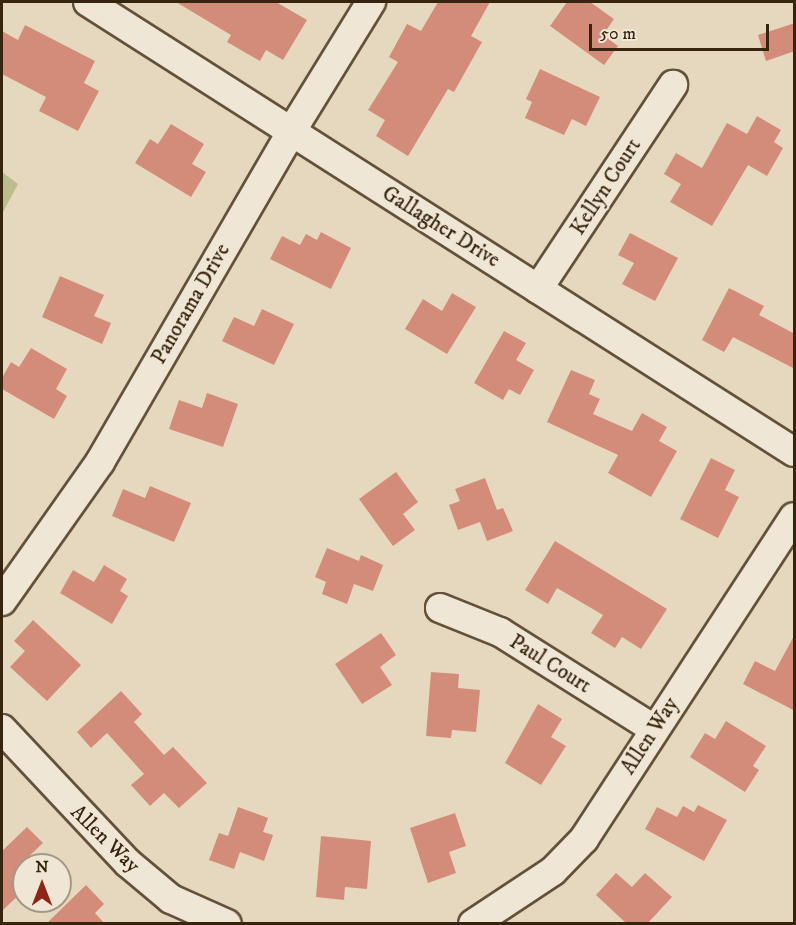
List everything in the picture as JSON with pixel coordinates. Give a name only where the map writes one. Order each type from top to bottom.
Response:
[{"type":"street","name":"Gallagher Drive","points":[[88,2],[795,452]]},
{"type":"street","name":"Panorama Drive","points":[[2,601],[100,462],[291,132],[371,2]]},
{"type":"street","name":"Kellyn Court","points":[[538,289],[673,85]]},
{"type":"street","name":"Allen Way","points":[[473,924],[553,872],[584,839],[795,517]]},
{"type":"street","name":"Paul Court","points":[[440,608],[500,632],[654,729]]},
{"type":"street","name":"Allen Way","points":[[2,729],[128,863],[171,899],[227,924]]},
{"type":"green space","points":[[2,172],[18,184],[2,214]]},
{"type":"building","points":[[176,2],[276,2],[307,20],[283,60],[266,50],[260,61],[227,42],[231,35]]},
{"type":"building","points":[[438,2],[490,2],[471,36],[482,42],[454,92],[448,89],[408,156],[376,136],[385,120],[368,110],[398,62],[389,57],[407,24],[421,31]]},
{"type":"building","points":[[567,2],[590,2],[614,19],[603,35],[618,46],[604,65],[550,26]]},
{"type":"building","points":[[795,23],[795,51],[766,61],[758,35]]},
{"type":"building","points":[[25,25],[95,61],[84,83],[99,91],[78,131],[39,111],[46,97],[2,74],[2,31],[18,40]]},
{"type":"building","points":[[540,69],[600,97],[586,126],[572,119],[564,135],[525,118],[532,102],[526,99]]},
{"type":"building","points":[[757,116],[781,130],[774,142],[783,148],[767,176],[748,165],[712,226],[670,202],[681,184],[664,174],[676,153],[702,168],[727,123],[747,134]]},
{"type":"building","points":[[171,124],[204,144],[192,164],[206,172],[191,197],[135,163],[150,139],[158,144]]},
{"type":"building","points":[[321,232],[351,248],[331,289],[270,259],[282,236],[300,245],[306,234],[317,240]]},
{"type":"building","points":[[630,233],[678,258],[655,301],[622,284],[634,263],[618,255]]},
{"type":"building","points":[[60,276],[104,295],[94,316],[111,323],[102,344],[42,317]]},
{"type":"building","points":[[729,288],[764,306],[759,315],[795,334],[795,369],[733,337],[724,352],[702,340]]},
{"type":"building","points":[[452,293],[476,307],[447,354],[405,329],[423,299],[442,311]]},
{"type":"building","points":[[262,309],[294,324],[274,365],[222,341],[234,317],[254,326]]},
{"type":"building","points":[[504,331],[526,343],[516,360],[534,370],[520,395],[509,389],[503,400],[474,383]]},
{"type":"building","points":[[31,348],[67,369],[56,389],[67,396],[54,419],[2,389],[2,378],[11,362],[19,367]]},
{"type":"building","points":[[571,370],[595,380],[589,394],[600,399],[593,414],[632,431],[642,413],[667,427],[659,441],[677,451],[651,497],[608,473],[618,455],[547,422]]},
{"type":"building","points":[[207,393],[238,404],[223,447],[169,429],[179,400],[202,408]]},
{"type":"building","points":[[711,458],[735,470],[725,490],[739,497],[718,538],[680,519]]},
{"type":"building","points":[[396,472],[418,502],[403,514],[415,530],[393,546],[359,499]]},
{"type":"building","points":[[485,478],[497,510],[503,508],[513,531],[487,541],[480,522],[458,530],[449,505],[460,501],[455,489]]},
{"type":"building","points":[[150,486],[191,503],[174,542],[112,516],[123,489],[145,498]]},
{"type":"building","points":[[555,541],[667,609],[641,649],[622,637],[615,648],[591,633],[603,615],[557,588],[548,604],[525,590]]},
{"type":"building","points":[[327,548],[359,561],[361,555],[383,565],[373,591],[354,584],[347,604],[322,594],[326,582],[315,577]]},
{"type":"building","points":[[104,565],[127,579],[120,591],[128,596],[112,624],[60,593],[73,570],[94,582]]},
{"type":"building","points":[[33,620],[81,665],[47,701],[10,667],[25,651],[14,641]]},
{"type":"building","points":[[381,633],[396,655],[380,667],[392,685],[362,704],[335,664]]},
{"type":"building","points":[[795,634],[795,711],[743,684],[755,661],[775,671]]},
{"type":"building","points":[[431,672],[459,674],[458,688],[480,690],[476,732],[452,730],[451,738],[426,736]]},
{"type":"building","points":[[121,691],[142,714],[134,722],[164,755],[173,747],[207,783],[179,808],[164,793],[150,806],[131,785],[144,774],[107,733],[91,748],[77,732]]},
{"type":"building","points":[[538,704],[562,719],[551,737],[566,746],[541,785],[505,763]]},
{"type":"building","points":[[726,721],[766,746],[753,766],[759,770],[745,792],[690,757],[705,733],[715,739]]},
{"type":"building","points":[[698,805],[727,820],[704,861],[645,829],[657,807],[677,817],[683,806],[694,812]]},
{"type":"building","points":[[238,807],[268,818],[263,832],[273,835],[264,861],[240,852],[234,869],[209,860],[219,833],[228,836]]},
{"type":"building","points":[[455,813],[466,846],[449,852],[456,873],[428,883],[410,828]]},
{"type":"building","points":[[27,827],[43,843],[32,853],[12,853],[12,901],[2,911],[2,851]]},
{"type":"building","points":[[321,836],[371,841],[367,889],[345,887],[344,900],[316,897]]},
{"type":"building","points":[[616,873],[632,887],[645,873],[672,897],[647,924],[627,924],[596,895]]},
{"type":"building","points":[[86,885],[104,904],[95,913],[105,924],[46,924],[57,913],[72,913],[72,899]]}]
